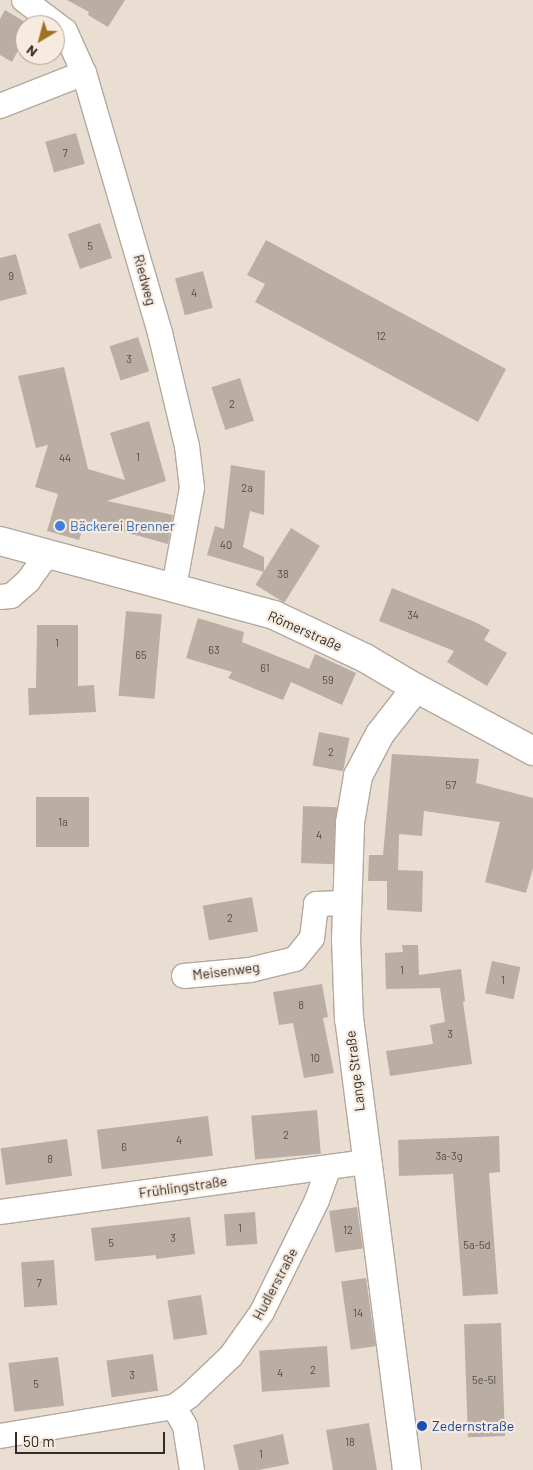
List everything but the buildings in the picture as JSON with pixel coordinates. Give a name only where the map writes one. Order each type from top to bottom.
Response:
[{"type":"street","name":"Riedweg","points":[[24,0],[65,31],[84,73],[142,267],[188,446],[192,488],[174,587]]},
{"type":"street","points":[[0,106],[84,73]]},
{"type":"street","name":"Römerstraße","points":[[0,541],[274,615],[365,658],[416,688],[533,751]]},
{"type":"street","points":[[0,597],[10,596],[28,581],[48,555]]},
{"type":"street","name":"Lange Straße","points":[[407,1470],[366,1162],[347,998],[347,903],[350,823],[358,776],[380,734],[416,688]]},
{"type":"street","name":"Meisenweg","points":[[184,976],[250,970],[295,959],[312,938],[316,904],[347,903]]},
{"type":"street","name":"Frühlingstraße","points":[[0,1212],[328,1169],[366,1162]]},
{"type":"street","name":"Hudlerstraße","points":[[0,1436],[174,1407],[209,1379],[231,1356],[262,1312],[317,1200],[328,1169]]},
{"type":"street","points":[[174,1407],[185,1426],[192,1470]]},
{"type":"place","name":"Bäckerei Brenner","points":[[60,526]]},
{"type":"place","name":"Zedernstraße","points":[[422,1426]]}]
